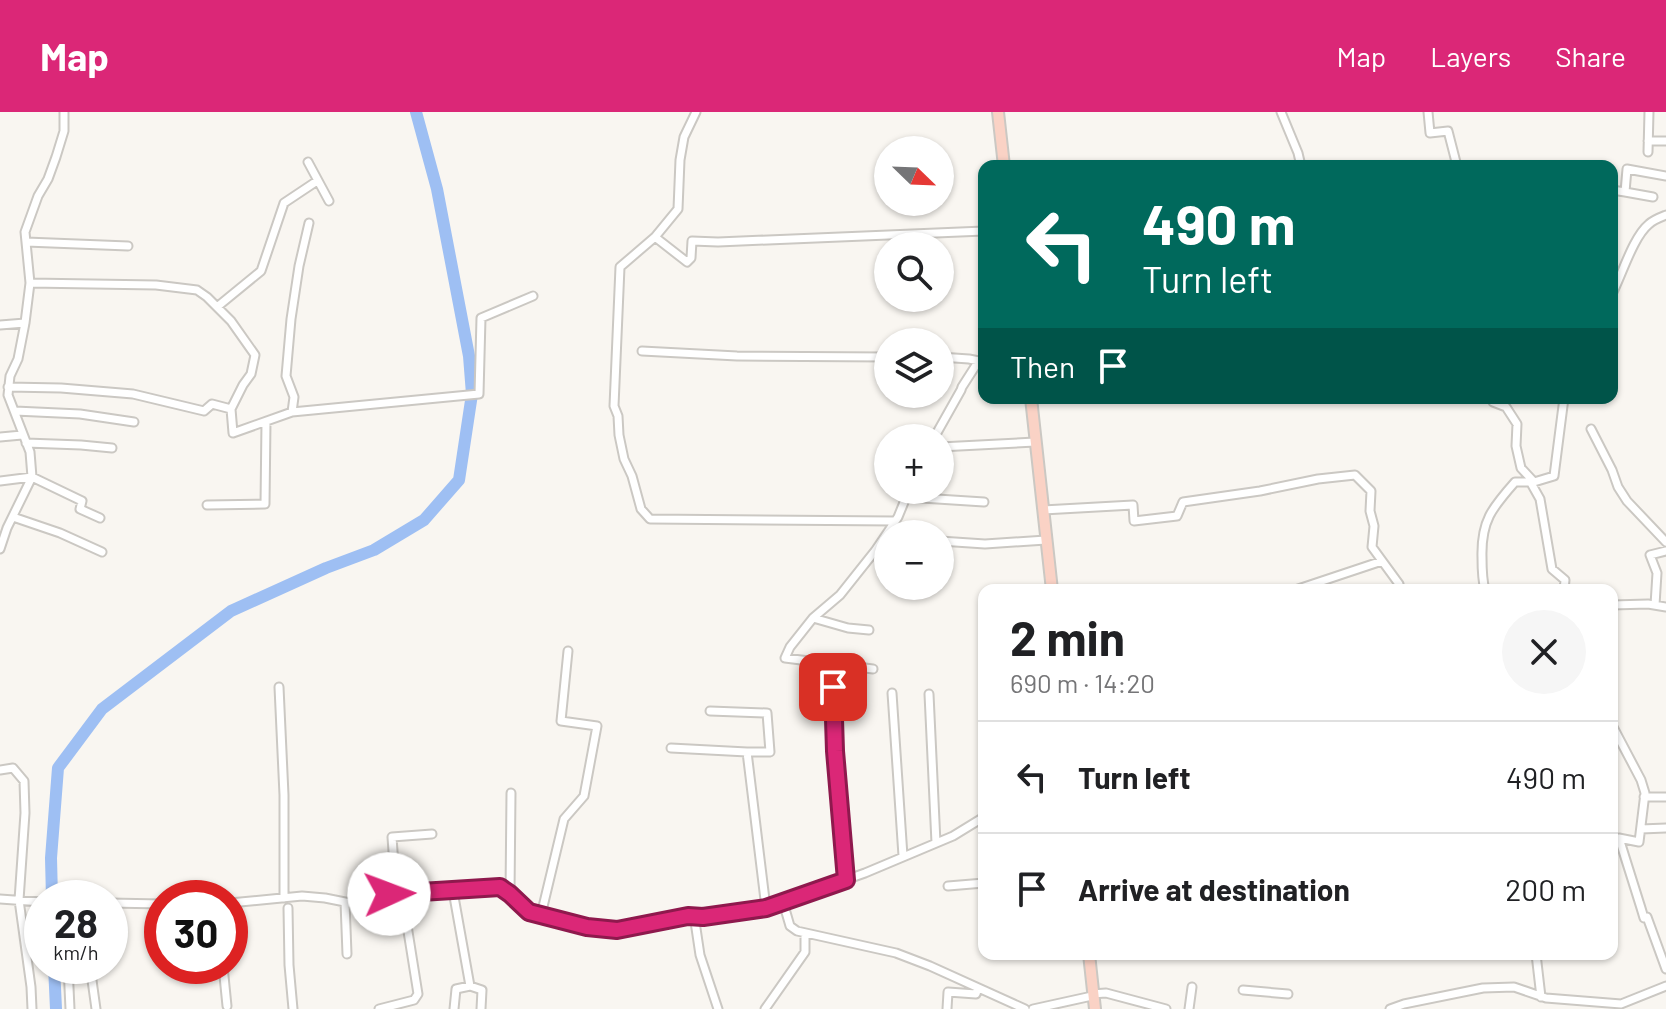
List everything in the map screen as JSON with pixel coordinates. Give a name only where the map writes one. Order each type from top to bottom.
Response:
[{"type":"main road","points":[[998,112],[1003,160]]},
{"type":"main road","points":[[1032,404],[1051,584]]},
{"type":"main road","points":[[1089,960],[1095,1009]]},
{"type":"street","points":[[0,549],[3,528],[13,517],[32,477],[30,452],[5,393],[18,359],[30,283],[25,232],[64,131],[64,112]]},
{"type":"street","points":[[696,112],[684,137],[678,209],[655,237],[620,267],[614,406],[624,459],[641,509],[650,519],[874,521]]},
{"type":"street","points":[[1281,112],[1300,160]]},
{"type":"street","points":[[1428,112],[1430,133],[1448,131],[1455,160]]},
{"type":"street","points":[[1648,152],[1649,112]]},
{"type":"street","points":[[1648,141],[1666,141]]},
{"type":"street","points":[[308,162],[329,201]]},
{"type":"street","points":[[1625,192],[1627,169],[1666,176]]},
{"type":"street","points":[[217,307],[261,271],[284,203],[317,181]]},
{"type":"street","points":[[1618,191],[1653,197]]},
{"type":"street","points":[[1618,282],[1630,251],[1647,225],[1666,215]]},
{"type":"street","points":[[292,412],[294,397],[286,376],[287,362],[299,266],[309,223]]},
{"type":"street","points":[[655,237],[687,262],[691,258],[692,241],[978,231]]},
{"type":"street","points":[[26,242],[128,246]]},
{"type":"street","points":[[30,283],[197,290],[231,321],[255,355],[251,374],[231,409],[233,433],[292,412],[479,394],[481,318],[533,296]]},
{"type":"street","points":[[0,325],[25,323]]},
{"type":"street","points":[[642,351],[737,356],[874,357]]},
{"type":"street","points":[[954,358],[978,361]]},
{"type":"street","points":[[942,424],[962,387],[978,366]]},
{"type":"street","points":[[5,393],[61,388],[133,394],[204,411],[212,404],[231,409]]},
{"type":"street","points":[[1498,404],[1506,407],[1517,424],[1516,446],[1521,468],[1540,499],[1552,569],[1565,580],[1565,584]]},
{"type":"street","points":[[1484,584],[1481,534],[1496,503],[1515,482],[1532,483],[1554,476],[1563,404]]},
{"type":"street","points":[[15,411],[80,414],[134,422]]},
{"type":"street","points":[[207,505],[265,504],[266,422]]},
{"type":"street","points":[[1591,429],[1627,501],[1666,542]]},
{"type":"street","points":[[0,437],[112,448]]},
{"type":"street","points":[[954,446],[1035,442]]},
{"type":"street","points":[[1043,510],[1133,505],[1134,521],[1163,518],[1177,516],[1183,502],[1355,475],[1371,491],[1372,547],[1399,584]]},
{"type":"street","points":[[0,481],[32,477],[82,501],[80,509],[100,518]]},
{"type":"street","points":[[954,499],[984,502]]},
{"type":"street","points":[[13,517],[102,552]]},
{"type":"street","points":[[954,542],[985,544],[1046,540]]},
{"type":"street","points":[[1655,605],[1657,573],[1650,555],[1666,551]]},
{"type":"street","points":[[873,669],[785,658],[813,618],[840,595],[874,552]]},
{"type":"street","points":[[1313,584],[1382,561]]},
{"type":"street","points":[[1618,605],[1666,607]]},
{"type":"street","points":[[813,618],[848,628],[869,630]]},
{"type":"street","points":[[541,915],[564,819],[584,796],[597,726],[561,721],[568,651]]},
{"type":"street","points":[[279,687],[284,795],[284,898]]},
{"type":"street","points":[[833,687],[846,880]]},
{"type":"street","points":[[892,693],[903,856]]},
{"type":"street","points":[[929,694],[936,843]]},
{"type":"street","points":[[671,748],[770,752],[767,713],[710,711]]},
{"type":"street","points":[[1618,736],[1641,780],[1644,797],[1639,842],[1619,838],[1644,918],[1647,917],[1666,969]]},
{"type":"street","points":[[747,752],[766,908]]},
{"type":"street","points":[[0,770],[13,768],[24,781],[19,900],[32,1009]]},
{"type":"street","points":[[510,894],[511,793]]},
{"type":"street","points":[[1644,797],[1666,797]]},
{"type":"street","points":[[248,901],[302,896],[350,903],[399,894],[500,887],[529,912],[587,927],[617,930],[694,915],[703,917],[766,908],[846,880],[953,836],[978,821]]},
{"type":"street","points":[[1641,829],[1666,828]]},
{"type":"street","points":[[384,1008],[414,1000],[418,994],[399,894],[392,837],[432,834]]},
{"type":"street","points":[[948,886],[978,884]]},
{"type":"street","points":[[453,891],[470,986]]},
{"type":"street","points":[[0,899],[24,900]]},
{"type":"street","points":[[345,902],[347,954]]},
{"type":"street","points":[[783,902],[790,926],[805,934],[896,953],[1025,1009]]},
{"type":"street","points":[[288,908],[293,1009]]},
{"type":"street","points":[[694,915],[700,955],[718,1009]]},
{"type":"street","points":[[765,1009],[805,952],[805,934]]},
{"type":"street","points":[[1537,960],[1541,997]]},
{"type":"street","points":[[69,984],[70,1009]]},
{"type":"street","points":[[93,984],[96,1009]]},
{"type":"street","points":[[225,984],[227,1006]]},
{"type":"street","points":[[454,1009],[456,989],[470,986],[482,990],[481,1009]]},
{"type":"street","points":[[1390,1009],[1483,988],[1514,987],[1541,997],[1621,1004],[1666,986]]},
{"type":"street","points":[[1189,1009],[1192,987]]},
{"type":"street","points":[[947,1009],[948,992],[976,994],[978,988]]},
{"type":"street","points":[[1243,990],[1288,994]]},
{"type":"street","points":[[1033,1009],[1106,993],[1166,1009]]},
{"type":"waterway","points":[[52,880],[58,768],[102,709],[231,611],[374,550],[424,520],[459,480],[472,394],[469,356],[437,189],[416,112]]},
{"type":"waterway","points":[[55,984],[56,1009]]},
{"type":"route","points":[[389,894],[500,887],[529,912],[587,927],[617,930],[694,915],[703,917],[766,908],[846,880],[833,687]]}]
